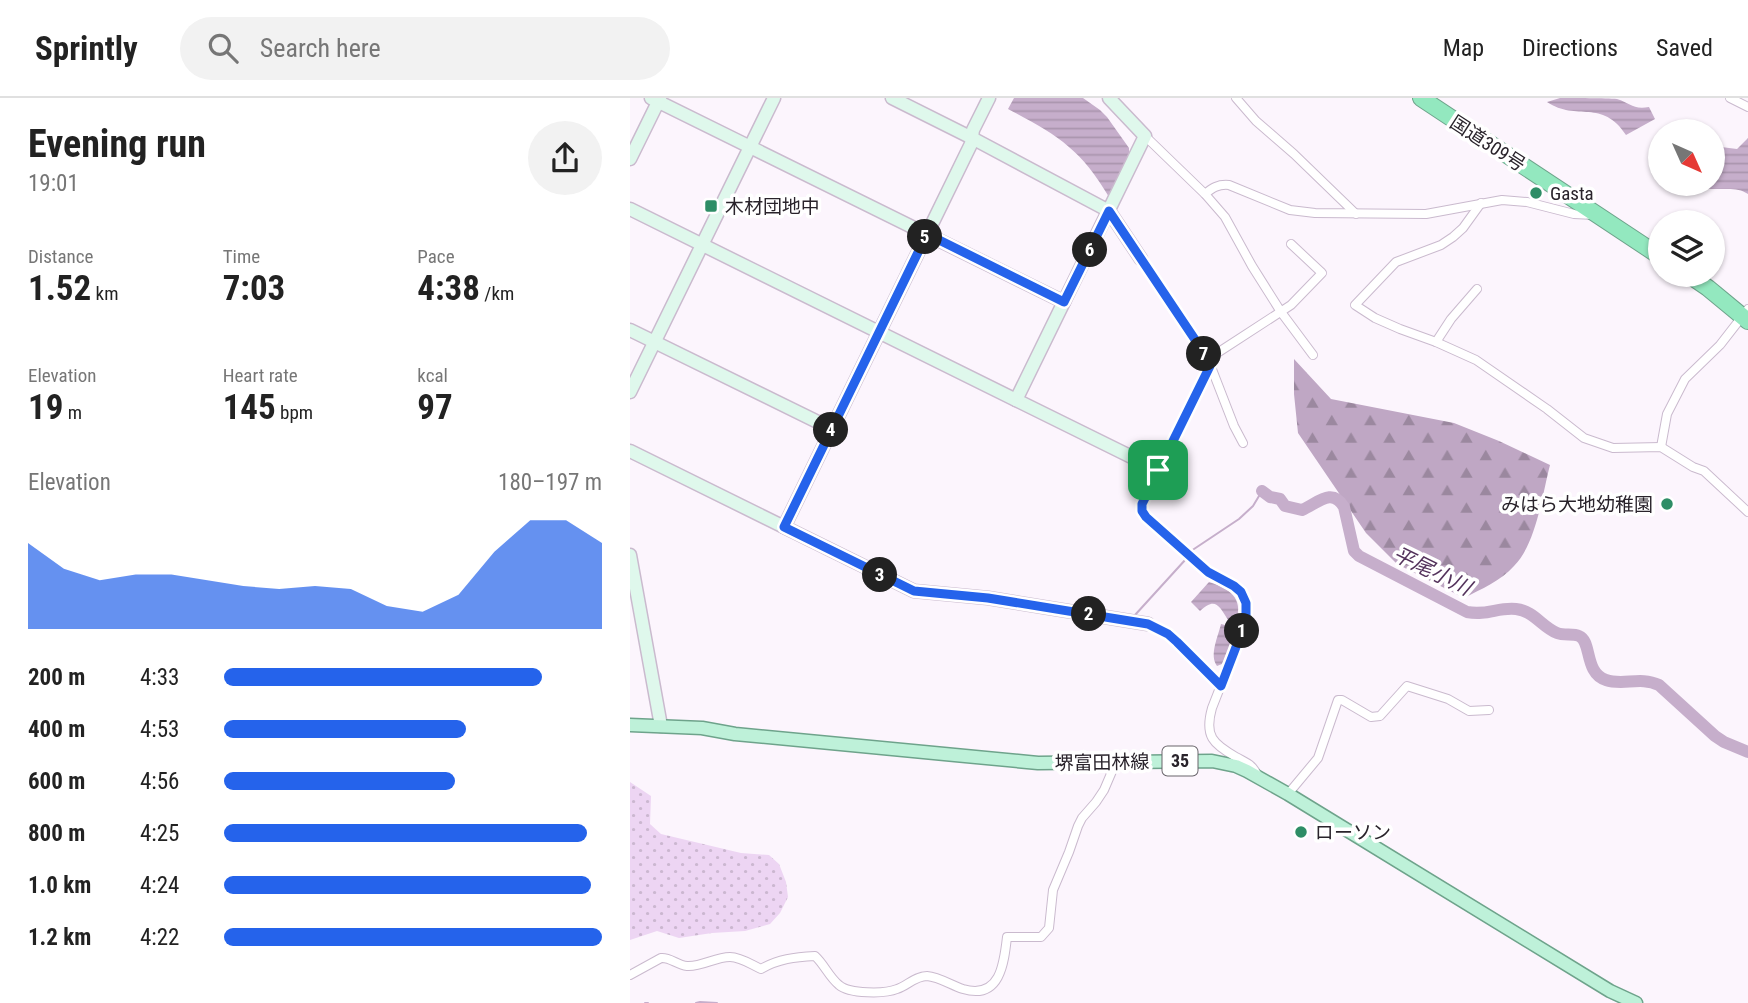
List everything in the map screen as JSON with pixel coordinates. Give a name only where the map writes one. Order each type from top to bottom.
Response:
[{"type":"highway","name":"国道309号","points":[[1421,98],[1648,248]]},
{"type":"highway","name":"国道309号","points":[[1439,98],[1648,235]]},
{"type":"highway","points":[[1707,287],[1747,313]]},
{"type":"highway","points":[[1720,287],[1747,313]]},
{"type":"main road","name":"堺富田林線","points":[[630,725],[702,728],[735,734],[1030,762],[1212,761],[1236,766],[1288,794],[1629,1002]]},
{"type":"street","points":[[630,392],[774,98]]},
{"type":"street","points":[[892,98],[1109,211],[1209,363],[1243,443]]},
{"type":"street","points":[[784,527],[971,144],[973,130],[989,98]]},
{"type":"street","points":[[1109,98],[1225,217],[1281,312],[1313,355]]},
{"type":"street","points":[[1236,98],[1256,121],[1356,214]]},
{"type":"street","points":[[1730,98],[1748,107]]},
{"type":"street","points":[[630,159],[656,99],[1064,302]]},
{"type":"street","points":[[1016,400],[1145,136]]},
{"type":"street","points":[[1205,194],[1222,184],[1290,210],[1356,214],[1426,214],[1502,200],[1527,202],[1574,214],[1597,215]]},
{"type":"street","points":[[1481,203],[1453,237],[1441,245],[1396,262],[1355,304],[1375,318],[1476,360],[1584,438],[1614,448],[1661,447],[1704,471],[1748,512]]},
{"type":"street","points":[[630,209],[1158,470]]},
{"type":"street","points":[[1259,777],[1250,765],[1217,746],[1208,730],[1208,720],[1241,634],[1246,603],[1241,592],[1208,572],[1146,517],[1142,504],[1209,363],[1292,305],[1322,273],[1291,244]]},
{"type":"street","points":[[1436,342],[1451,319],[1477,289]]},
{"type":"street","points":[[1661,447],[1667,414],[1685,379],[1720,345],[1747,313]]},
{"type":"street","points":[[630,330],[832,429]]},
{"type":"street","points":[[630,451],[914,591],[988,598],[1148,624],[1168,634],[1221,686]]},
{"type":"street","points":[[630,555],[660,726]]},
{"type":"street","points":[[1288,794],[1318,758],[1338,700],[1371,717],[1380,716],[1407,686],[1448,699],[1469,711],[1489,710]]},
{"type":"street","points":[[630,975],[665,957],[684,966],[733,957],[761,969],[788,958],[815,956],[844,989],[886,992],[896,990],[922,976],[929,976],[965,990],[983,990],[998,978],[1003,967],[1007,937],[1041,937],[1049,928],[1053,890],[1078,826],[1104,790],[1116,762]]},
{"type":"shaded area","points":[[1014,98],[1083,98],[1107,117],[1129,148],[1109,197],[1099,180],[1066,144],[1008,109]]},
{"type":"shaded area","points":[[1560,98],[1617,99],[1635,107],[1649,107],[1655,119],[1648,119],[1648,123],[1626,135],[1608,117],[1558,108],[1547,102]]},
{"type":"shaded area","points":[[1748,138],[1748,194],[1736,189],[1726,189],[1726,148],[1737,149]]},
{"type":"shaded area","points":[[1209,582],[1223,587],[1233,595],[1238,606],[1236,621],[1228,620],[1216,605],[1209,604],[1200,611],[1191,602]]},
{"type":"shaded area","points":[[1221,624],[1237,628],[1222,664],[1217,666],[1214,651]]},
{"type":"shaded area","points":[[630,782],[651,796],[650,824],[661,834],[741,853],[769,855],[779,864],[788,897],[780,913],[770,924],[745,931],[679,938],[657,931],[630,940]]},
{"type":"green space","points":[[1294,359],[1331,399],[1454,423],[1550,465],[1533,533],[1522,557],[1514,566],[1497,580],[1464,598],[1397,564],[1366,533],[1298,433]]},
{"type":"waterway","points":[[1191,551],[1239,519],[1253,506],[1262,491]]},
{"type":"waterway","name":"平尾小川","points":[[1262,491],[1270,497],[1280,499],[1285,506],[1302,510],[1324,498],[1335,498],[1344,507],[1354,551],[1359,556],[1467,612],[1522,610],[1557,633],[1579,636],[1586,644],[1591,664],[1599,676],[1612,682],[1645,681],[1659,685],[1715,736],[1748,752]]},
{"type":"waterway","points":[[1135,615],[1186,559]]},
{"type":"waterway","points":[[696,1003],[717,1003]]},
{"type":"place","name":"Gasta","points":[[1536,193]]},
{"type":"place","name":"木材団地中","points":[[711,206]]},
{"type":"place","name":"みはら大地幼稚園","points":[[1667,504]]},
{"type":"place","name":"ローソン","points":[[1301,832]]},
{"type":"route","points":[[1109,211],[1208,359],[1210,366],[1158,470],[1142,504],[1142,511],[1208,572],[1241,592],[1246,603],[1241,634],[1221,686],[1168,634],[1148,624],[988,598],[914,591],[784,527],[927,234],[1064,302],[1109,211]]}]
